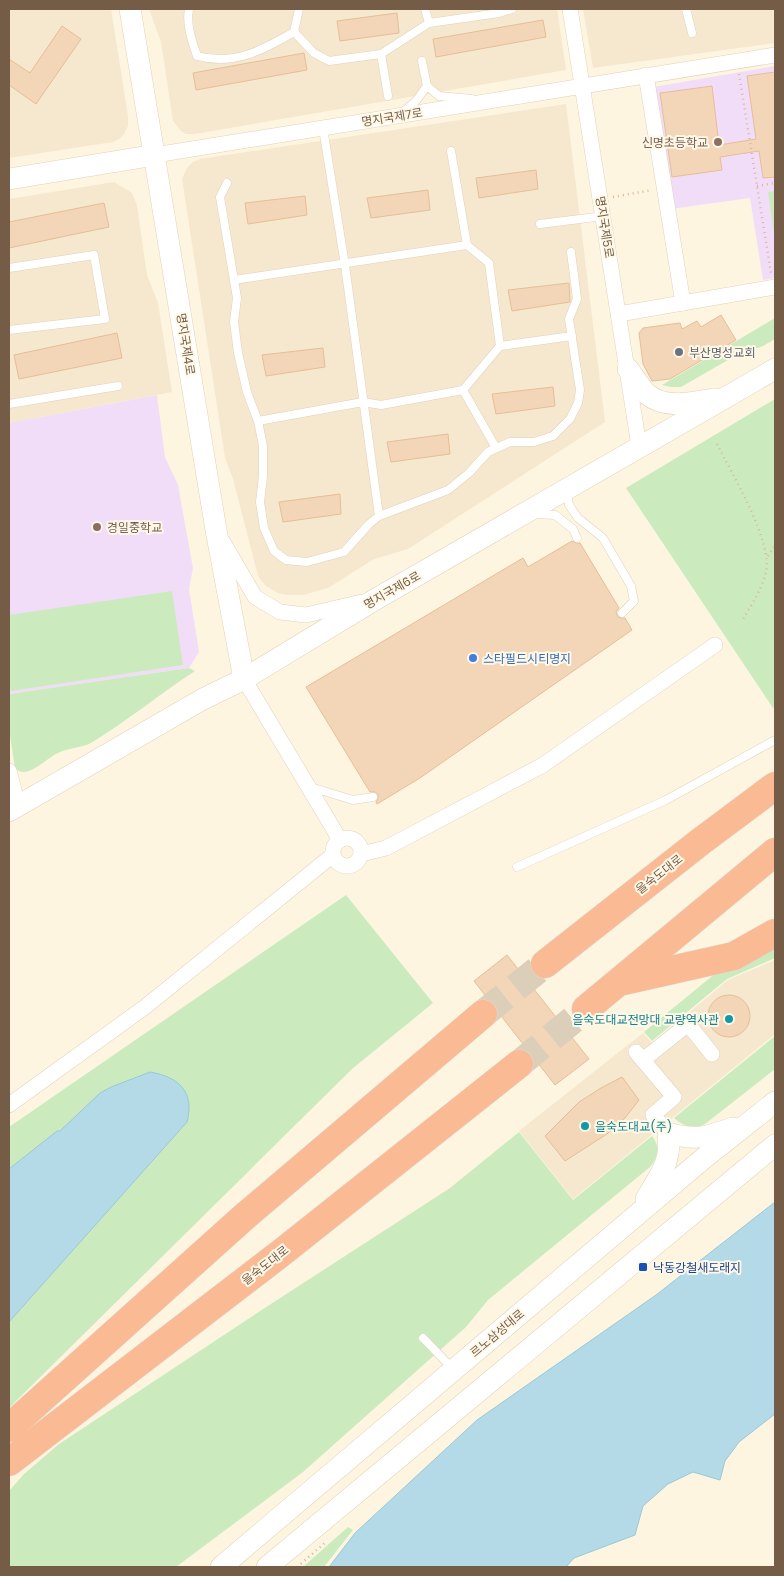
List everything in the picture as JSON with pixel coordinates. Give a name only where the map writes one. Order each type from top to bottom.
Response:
[{"type":"highway","name":"을숙도대로","points":[[545,964],[700,842],[775,786]]},
{"type":"highway","points":[[586,1009],[775,852]]},
{"type":"highway","points":[[619,982],[734,956],[775,932]]},
{"type":"highway","points":[[10,1426],[244,1217],[483,1014]]},
{"type":"highway","name":"을숙도대로","points":[[9,1462],[281,1253],[519,1064]]},
{"type":"highway","points":[[9,1477],[32,1443]]},
{"type":"street","name":"명지국제4로","points":[[130,9],[216,530],[244,679]]},
{"type":"street","name":"명지국제5로","points":[[570,9],[639,446]]},
{"type":"street","name":"명지국제7로","points":[[9,179],[775,55]]},
{"type":"street","points":[[646,75],[683,303]]},
{"type":"street","points":[[619,314],[683,303],[774,283]]},
{"type":"street","points":[[628,369],[646,393],[663,402],[679,403],[725,398]]},
{"type":"street","name":"명지국제6로","points":[[14,808],[203,698],[244,679],[376,598],[775,369]]},
{"type":"street","points":[[216,530],[255,597],[280,612],[306,615],[376,598]]},
{"type":"street","points":[[361,854],[386,848],[543,766],[715,645]]},
{"type":"street","points":[[244,679],[340,840]]},
{"type":"street","points":[[9,771],[14,808]]},
{"type":"street","points":[[9,1105],[145,1007],[333,855],[335,845],[340,840],[347,838],[356,841],[360,845],[361,854],[357,862],[349,866],[341,865],[333,855]]},
{"type":"street","points":[[712,1054],[688,1024],[640,1056],[674,1098],[653,1115],[668,1133],[682,1137],[703,1138],[750,1122]]},
{"type":"street","name":"르노삼성대로","points":[[221,1567],[635,1216],[775,1102]]},
{"type":"street","points":[[635,1216],[664,1169],[669,1150],[668,1133]]},
{"type":"street","points":[[266,1567],[775,1145]]},
{"type":"lane","points":[[189,9],[188,18],[192,42],[197,56],[209,59],[234,58],[264,50],[294,32],[299,9]]},
{"type":"lane","points":[[425,9],[429,22]]},
{"type":"lane","points":[[294,32],[314,52],[329,61],[381,54],[429,22],[500,13],[512,9]]},
{"type":"lane","points":[[686,9],[692,34]]},
{"type":"lane","points":[[381,54],[388,96]]},
{"type":"lane","points":[[422,62],[427,86],[439,96],[494,100]]},
{"type":"lane","points":[[391,117],[406,110],[416,101],[427,86]]},
{"type":"lane","points":[[323,128],[345,265],[379,516]]},
{"type":"lane","points":[[451,151],[467,245],[489,263],[500,346]]},
{"type":"lane","points":[[227,183],[220,197],[234,280],[236,298],[234,322],[238,353],[247,392],[258,421],[263,446],[263,476],[260,502],[264,528],[274,551],[286,560],[307,562],[344,552],[368,524],[379,516],[448,490],[469,473],[488,452],[510,442],[534,442],[553,436],[570,419],[578,403],[580,390],[569,319],[577,299],[571,252]]},
{"type":"lane","points":[[540,224],[604,216]]},
{"type":"lane","points":[[234,280],[345,265],[467,245]]},
{"type":"lane","points":[[9,268],[94,255],[105,319],[9,330]]},
{"type":"lane","points":[[258,421],[363,402],[381,405],[463,390],[500,346],[572,336]]},
{"type":"lane","points":[[9,404],[118,386]]},
{"type":"lane","points":[[463,390],[496,448]]},
{"type":"lane","points":[[567,488],[569,505],[578,518],[604,538],[631,586],[634,601],[622,613]]},
{"type":"lane","points":[[522,514],[555,515],[573,529],[577,538]]},
{"type":"lane","points":[[517,866],[666,800],[775,740]]},
{"type":"lane","points":[[308,787],[353,800],[373,797]]},
{"type":"lane","points":[[423,1338],[454,1370]]},
{"type":"path","points":[[738,70],[774,283]]},
{"type":"path","points":[[757,186],[775,184]]},
{"type":"path","points":[[607,198],[656,190]]},
{"type":"path","points":[[717,444],[758,527],[766,548],[766,570],[762,588],[742,621]]},
{"type":"path","points":[[767,557],[775,546]]},
{"type":"shaded area","points":[[9,9],[111,9],[128,116],[128,126],[119,139],[113,142],[9,158]]},
{"type":"shaded area","points":[[149,9],[557,9],[566,70],[186,134],[173,121],[161,42]]},
{"type":"shaded area","points":[[583,9],[775,9],[775,43],[593,68]]},
{"type":"shaded area","name":"신명초등학교","points":[[775,66],[775,278],[763,280],[750,198],[671,209],[653,87]]},
{"type":"shaded area","points":[[566,104],[605,422],[408,549],[374,559],[328,588],[303,595],[287,595],[278,593],[266,586],[259,578],[233,479],[225,458],[182,179],[187,168],[193,162],[200,159]]},
{"type":"shaded area","points":[[114,182],[132,193],[137,205],[147,275],[158,303],[172,392],[9,423],[9,199]]},
{"type":"shaded area","name":"경일중학교","points":[[157,395],[165,457],[178,485],[193,568],[189,589],[199,652],[189,668],[9,694],[9,423]]},
{"type":"shaded area","points":[[775,960],[775,1034],[573,1199],[519,1131],[643,1033],[652,1043],[728,980]]},
{"type":"green space","points":[[775,191],[775,242],[768,192]]},
{"type":"green space","points":[[775,318],[775,339],[763,346],[735,356],[681,387],[662,385]]},
{"type":"green space","points":[[775,399],[775,706],[773,708],[626,488]]},
{"type":"green space","points":[[172,591],[183,665],[11,691],[9,679],[9,615]]},
{"type":"green space","points":[[189,668],[195,671],[91,743],[58,753],[25,772],[15,768],[9,729],[9,694]]},
{"type":"green space","points":[[346,895],[433,1003],[352,1069],[9,1408],[9,1127]]},
{"type":"green space","points":[[775,938],[775,958],[727,979],[652,1041],[644,1032],[717,972]]},
{"type":"green space","points":[[775,1036],[775,1069],[701,1126],[689,1126],[674,1118]]},
{"type":"green space","points":[[519,1132],[573,1200],[652,1136],[657,1144],[657,1152],[650,1167],[488,1300],[466,1327],[303,1472],[176,1567],[9,1567],[9,1491],[24,1474],[59,1444],[450,1188]]},
{"type":"green space","points":[[348,1527],[353,1530],[324,1567],[303,1567]]},
{"type":"water","points":[[150,1072],[160,1074],[177,1082],[182,1088],[189,1102],[187,1122],[9,1322],[9,1169],[57,1131],[60,1131],[100,1093]]},
{"type":"water","points":[[775,1202],[775,1414],[739,1442],[725,1461],[720,1480],[693,1472],[668,1484],[643,1506],[635,1535],[574,1558],[566,1567],[329,1567],[355,1533],[477,1420],[656,1295]]},
{"type":"building","points":[[397,13],[399,33],[340,41],[337,21]]},
{"type":"building","points":[[543,20],[546,37],[436,57],[433,39]]},
{"type":"building","points":[[62,26],[81,39],[36,104],[9,85],[9,59],[30,73]]},
{"type":"building","points":[[304,53],[307,70],[196,90],[193,73]]},
{"type":"building","points":[[775,72],[775,177],[763,178],[759,151],[720,157],[722,170],[672,177],[660,93],[712,86],[719,145],[756,139],[747,76]]},
{"type":"building","points":[[536,170],[538,189],[479,198],[476,178]]},
{"type":"building","points":[[428,190],[430,210],[371,218],[367,198]]},
{"type":"building","points":[[305,196],[307,215],[248,224],[245,203]]},
{"type":"building","points":[[104,203],[109,227],[9,248],[9,222]]},
{"type":"building","points":[[569,283],[570,302],[512,311],[508,290]]},
{"type":"building","name":"부산명성교회","points":[[721,315],[736,340],[670,379],[652,381],[643,364],[639,333],[643,328],[680,323],[682,329],[697,321],[701,327]]},
{"type":"building","points":[[117,333],[122,358],[19,379],[14,355]]},
{"type":"building","points":[[323,348],[325,367],[266,376],[262,355]]},
{"type":"building","points":[[553,387],[555,406],[496,414],[492,394]]},
{"type":"building","points":[[448,434],[450,454],[391,462],[387,442]]},
{"type":"building","points":[[340,494],[341,514],[283,522],[279,502]]},
{"type":"building","name":"스타필드시티명지","points":[[572,541],[580,543],[619,608],[616,612],[618,617],[625,618],[632,630],[420,778],[377,804],[378,794],[370,792],[306,687],[523,558],[528,567]]},
{"type":"building","points":[[507,955],[589,1059],[555,1085],[498,1012],[495,1004],[488,999],[474,981]]},
{"type":"building","name":"을숙도대교전망대 교량역사관","points":[[725,995],[733,995],[744,1001],[750,1016],[744,1031],[733,1037],[725,1037],[714,1031],[708,1020],[708,1012],[714,1001]]},
{"type":"building","name":"을숙도대교(주)","points":[[622,1077],[639,1100],[625,1118],[607,1134],[565,1161],[545,1136],[579,1102]]},
{"type":"tunnel","points":[[483,1014],[545,964]]},
{"type":"tunnel","points":[[519,1064],[586,1009]]},
{"type":"place","name":"신명초등학교","points":[[718,142]]},
{"type":"place","name":"부산명성교회","points":[[679,352]]},
{"type":"place","name":"경일중학교","points":[[97,527]]},
{"type":"place","name":"스타필드시티명지","points":[[473,658]]},
{"type":"place","name":"을숙도대교전망대 교량역사관","points":[[729,1019]]},
{"type":"place","name":"을숙도대교(주)","points":[[585,1126]]},
{"type":"place","name":"낙동강철새도래지","points":[[643,1267]]}]
